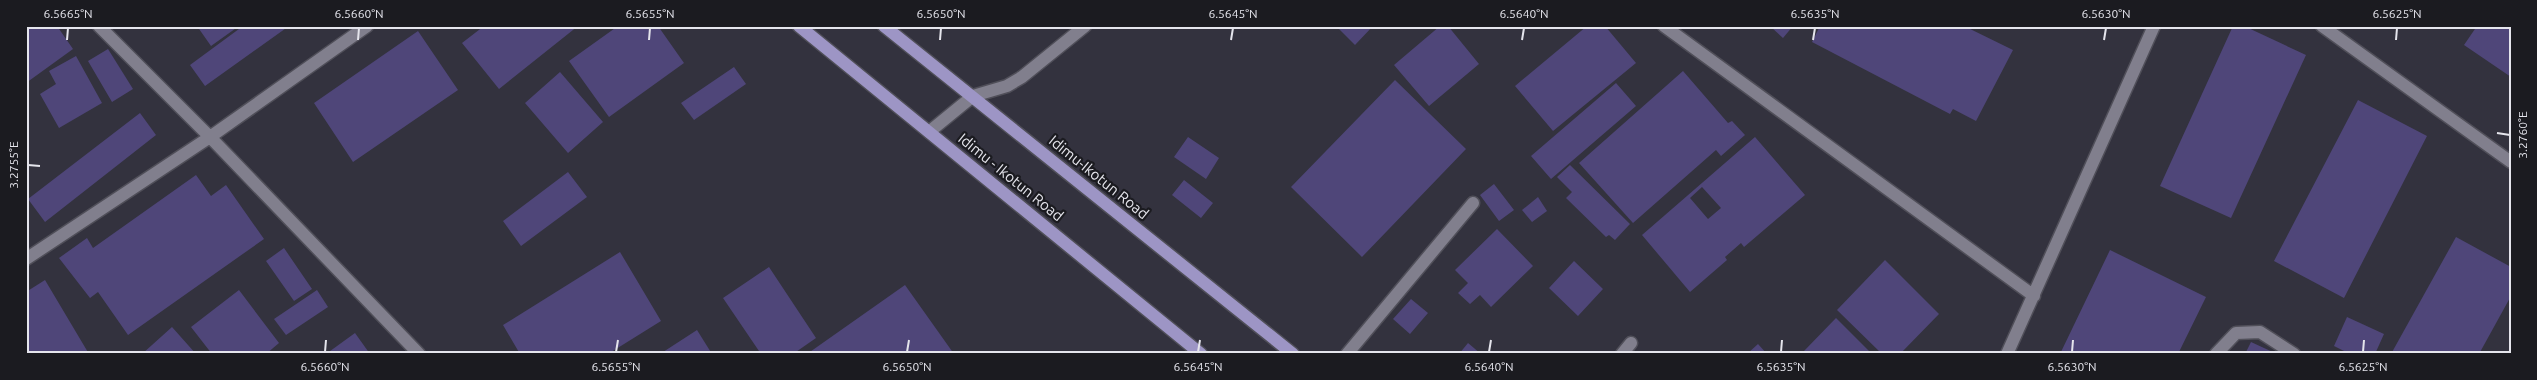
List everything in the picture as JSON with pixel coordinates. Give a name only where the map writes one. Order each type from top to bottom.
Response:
[{"type":"main road","name":"Idimu - Ikotun Road","points":[[800,26],[1201,354]]},
{"type":"main road","name":"Idimu-Ikotun Road","points":[[884,26],[1293,354]]},
{"type":"street","points":[[99,26],[210,137],[419,354]]},
{"type":"street","points":[[26,259],[210,137],[367,26]]},
{"type":"street","points":[[929,132],[973,96],[1007,86],[1022,77],[1085,26]]},
{"type":"street","points":[[1664,26],[2034,296]]},
{"type":"street","points":[[2007,354],[2154,26]]},
{"type":"street","points":[[2322,26],[2511,162]]},
{"type":"street","points":[[1347,354],[1472,203]]},
{"type":"street","points":[[2216,354],[2236,333],[2260,332],[2294,354]]},
{"type":"street","points":[[1622,354],[1631,343]]},
{"type":"building","points":[[26,26],[57,26],[73,49],[26,83]]},
{"type":"building","points":[[197,26],[239,26],[211,46]]},
{"type":"building","points":[[243,26],[289,26],[205,86],[190,65]]},
{"type":"building","points":[[484,26],[578,26],[499,89],[462,43]]},
{"type":"building","points":[[618,26],[658,26],[684,63],[609,117],[569,61]]},
{"type":"building","points":[[1336,26],[1373,26],[1355,45]]},
{"type":"building","points":[[1440,26],[1448,26],[1479,64],[1429,106],[1394,65]]},
{"type":"building","points":[[1587,26],[1605,26],[1636,63],[1553,131],[1515,86]]},
{"type":"building","points":[[1770,26],[1793,26],[1783,38]]},
{"type":"building","points":[[1820,26],[1964,26],[2013,50],[1976,121],[1953,109],[1950,114],[1812,42]]},
{"type":"building","points":[[2233,26],[2244,26],[2306,55],[2231,218],[2160,186]]},
{"type":"building","points":[[2477,26],[2511,26],[2511,77],[2464,45]]},
{"type":"building","points":[[418,31],[458,90],[353,162],[314,103]]},
{"type":"building","points":[[108,49],[133,89],[112,102],[88,61]]},
{"type":"building","points":[[76,56],[102,103],[59,128],[40,94],[56,84],[49,71]]},
{"type":"building","points":[[734,67],[746,84],[694,120],[681,103]]},
{"type":"building","points":[[1683,71],[1728,123],[1732,121],[1745,135],[1721,156],[1716,150],[1633,223],[1579,163]]},
{"type":"building","points":[[560,72],[603,122],[568,153],[525,103]]},
{"type":"building","points":[[1395,80],[1466,149],[1362,257],[1291,187]]},
{"type":"building","points":[[1616,83],[1636,106],[1551,179],[1531,156]]},
{"type":"building","points":[[2358,100],[2427,136],[2344,298],[2274,261]]},
{"type":"building","points":[[140,113],[156,135],[45,222],[28,199]]},
{"type":"building","points":[[1188,137],[1219,158],[1206,179],[1174,157]]},
{"type":"building","points":[[1755,137],[1805,195],[1744,247],[1741,243],[1725,257],[1727,260],[1690,292],[1642,235]],"holes":[[[1702,187],[1721,208],[1708,219],[1690,198]]]},
{"type":"building","points":[[1570,165],[1630,224],[1615,240],[1609,235],[1606,237],[1566,198],[1572,192],[1557,177]]},
{"type":"building","points":[[568,172],[587,197],[521,246],[503,221]]},
{"type":"building","points":[[196,175],[211,196],[226,185],[264,239],[128,335],[98,292],[90,298],[59,258],[87,238],[93,248]]},
{"type":"building","points":[[1184,180],[1213,203],[1201,218],[1172,195]]},
{"type":"building","points":[[1494,184],[1514,210],[1499,221],[1480,195]]},
{"type":"building","points":[[1538,197],[1547,211],[1532,222],[1522,210]]},
{"type":"building","points":[[1497,229],[1533,266],[1491,307],[1480,295],[1470,304],[1458,293],[1468,283],[1455,270]]},
{"type":"building","points":[[2456,237],[2511,267],[2511,296],[2479,354],[2391,354]]},
{"type":"building","points":[[284,248],[312,289],[294,301],[266,261]]},
{"type":"building","points":[[2110,250],[2206,297],[2178,354],[2060,354]]},
{"type":"building","points":[[620,252],[661,321],[608,354],[520,354],[503,325]]},
{"type":"building","points":[[1885,260],[1939,314],[1900,354],[1882,354],[1837,310]]},
{"type":"building","points":[[1574,261],[1603,289],[1578,316],[1549,288]]},
{"type":"building","points":[[769,267],[816,338],[793,354],[761,354],[723,298]]},
{"type":"building","points":[[45,280],[89,354],[26,354],[26,292]]},
{"type":"building","points":[[905,285],[954,354],[807,354]]},
{"type":"building","points":[[239,290],[279,343],[266,354],[212,354],[191,327]]},
{"type":"building","points":[[317,290],[328,307],[286,335],[274,319]]},
{"type":"building","points":[[1411,299],[1428,313],[1410,334],[1393,319]]},
{"type":"building","points":[[2347,317],[2384,334],[2375,354],[2350,354],[2334,346]]},
{"type":"building","points":[[1836,318],[1872,354],[1807,354],[1804,351]]},
{"type":"building","points":[[172,327],[196,354],[142,354]]},
{"type":"building","points":[[697,330],[712,354],[660,354]]},
{"type":"building","points":[[355,333],[370,354],[326,354]]},
{"type":"building","points":[[2251,342],[2277,354],[2245,354]]},
{"type":"building","points":[[1468,343],[1481,354],[1459,354]]},
{"type":"building","points":[[1758,344],[1767,354],[1747,354]]}]
